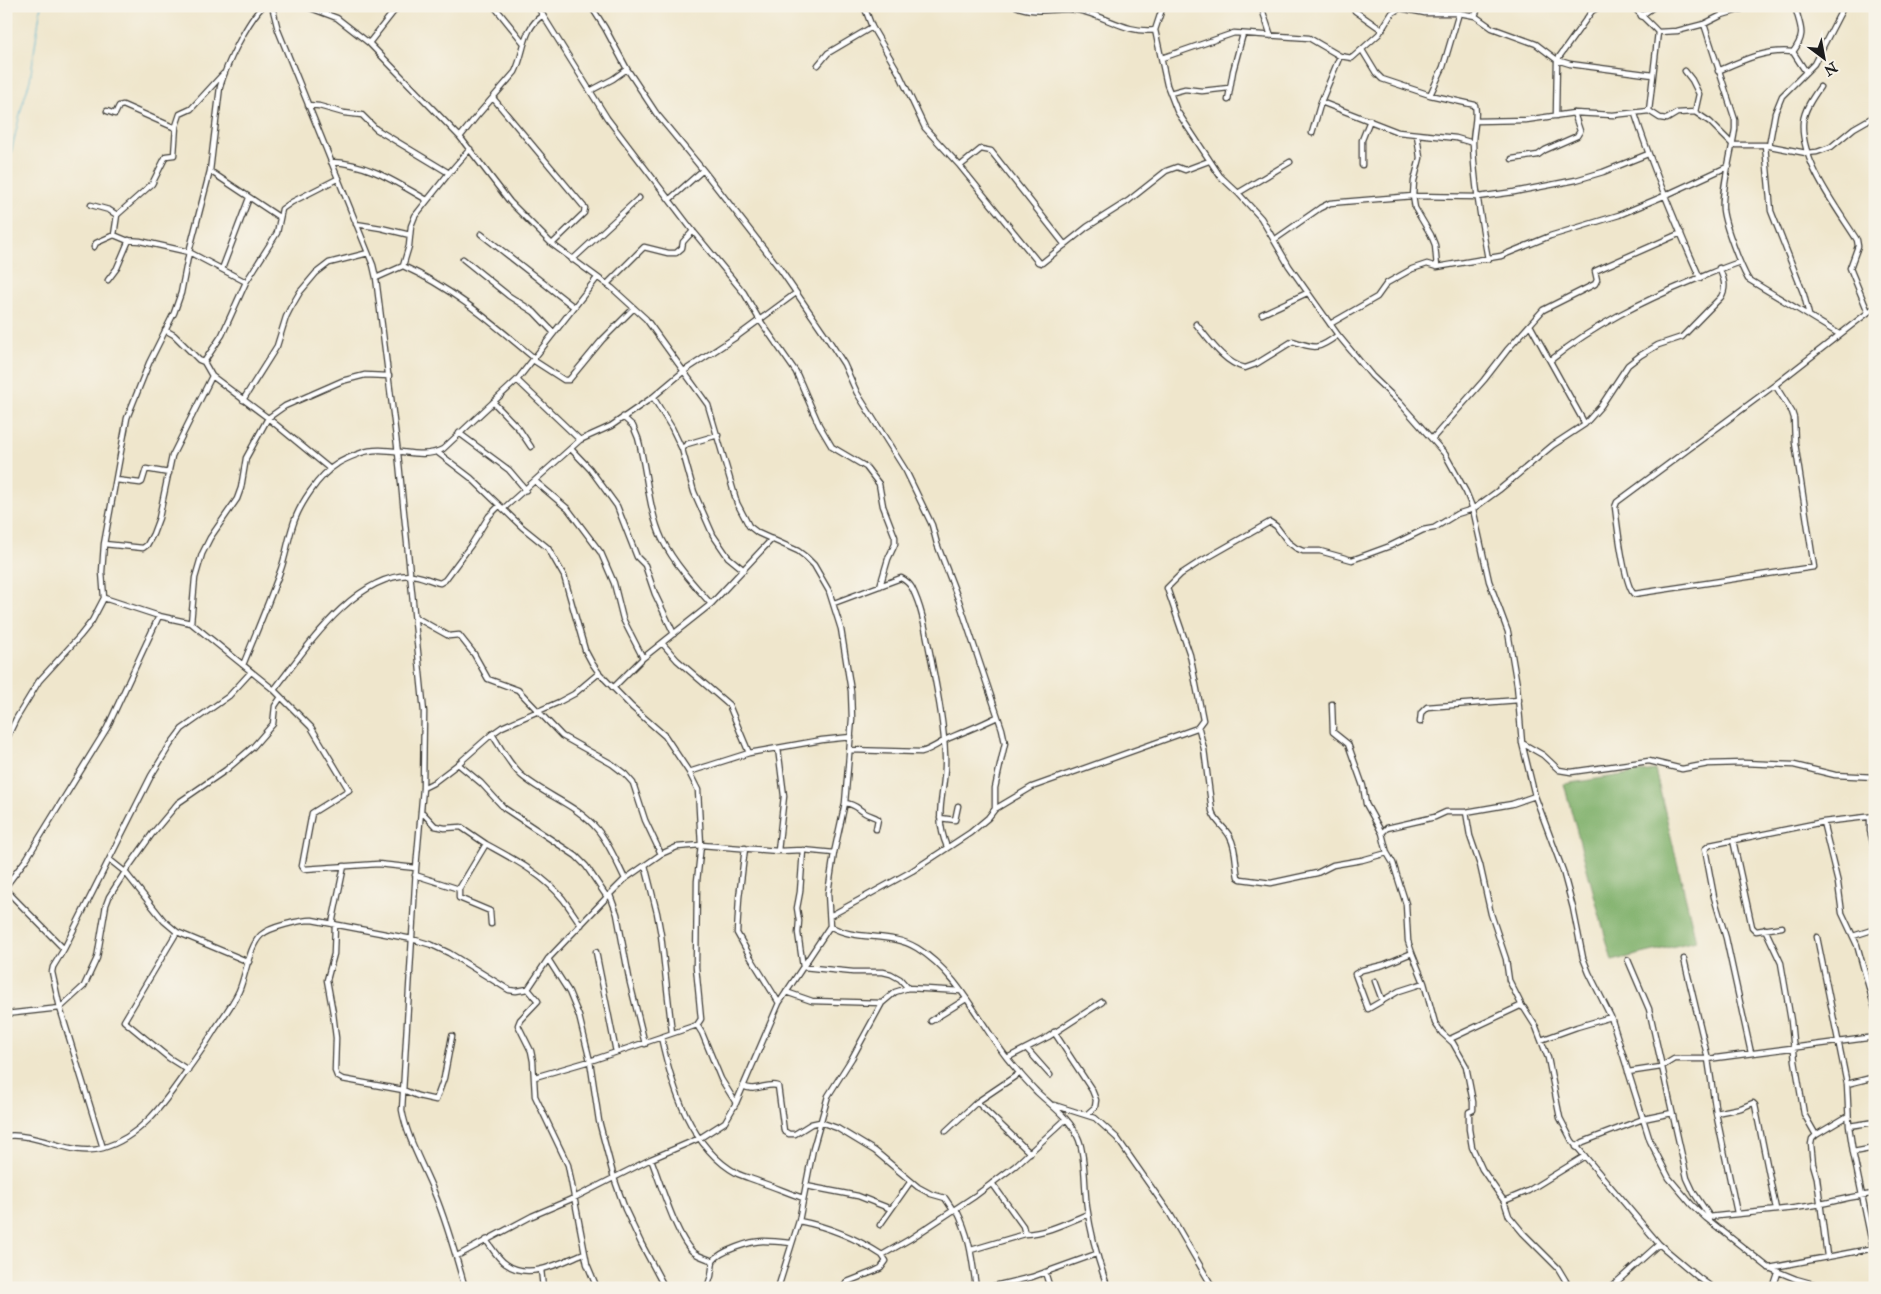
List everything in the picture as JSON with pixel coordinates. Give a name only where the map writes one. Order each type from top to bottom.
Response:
[{"type":"street","points":[[6,740],[16,719],[39,681],[92,621],[104,598],[102,572],[104,544],[127,418],[149,363],[174,313],[181,293],[189,252],[210,172],[220,87],[224,73],[253,18],[263,6]]},
{"type":"street","points":[[272,6],[278,30],[368,253],[376,278],[398,453],[424,712],[423,788],[416,868],[403,1090],[404,1118],[435,1194],[466,1288]]},
{"type":"street","points":[[305,6],[337,18],[369,43],[460,137],[510,202],[552,244],[607,284],[646,320],[708,405],[737,503],[749,526],[758,533],[798,551],[814,565],[829,591],[842,629],[851,691],[850,750],[845,803],[834,853],[828,893],[830,926],[779,1003],[736,1103],[725,1122],[700,1138],[651,1159],[574,1198],[549,1207],[456,1256]]},
{"type":"street","points":[[369,43],[398,6]]},
{"type":"street","points":[[494,6],[523,42]]},
{"type":"street","points":[[537,6],[607,118],[693,231],[737,282],[759,319],[796,372],[819,425],[832,447],[866,467],[879,484],[883,506],[895,537],[892,553],[888,559],[880,586]]},
{"type":"street","points":[[591,6],[627,69],[656,113],[780,269],[844,364],[857,393],[906,471],[920,498],[932,524],[937,544],[959,600],[1005,743],[995,788],[995,809]]},
{"type":"street","points":[[864,6],[872,27],[899,72],[925,128],[960,166],[1038,262],[1042,263],[1091,224],[1128,201],[1172,168],[1185,170],[1209,161]]},
{"type":"street","points":[[1016,6],[1026,11],[1080,11],[1136,31],[1156,30]]},
{"type":"street","points":[[1162,6],[1156,30],[1170,93],[1177,111],[1220,176],[1261,218],[1307,293],[1330,324],[1372,376],[1445,454],[1473,509],[1489,581],[1508,632],[1519,700],[1522,742],[1535,796],[1563,872],[1573,908],[1583,958],[1611,1017],[1650,1141],[1669,1178],[1692,1205],[1769,1268],[1796,1280],[1828,1288]]},
{"type":"street","points":[[1261,6],[1271,36]]},
{"type":"street","points":[[1353,6],[1355,12],[1382,30]]},
{"type":"street","points":[[1475,16],[1479,6]]},
{"type":"street","points":[[1556,116],[1558,60],[1592,11],[1600,6]]},
{"type":"street","points":[[1633,6],[1640,16],[1658,32],[1677,31],[1704,24],[1722,15],[1752,6]]},
{"type":"street","points":[[1640,16],[1655,6]]},
{"type":"street","points":[[1722,6],[1722,15]]},
{"type":"street","points":[[1793,52],[1802,40],[1795,6]]},
{"type":"street","points":[[1809,315],[1804,295],[1770,211],[1767,146],[1775,113],[1782,96],[1819,56],[1844,6]]},
{"type":"street","points":[[1162,58],[1225,35],[1244,34],[1309,38],[1340,56],[1352,58],[1382,30],[1392,13],[1400,7],[1425,13],[1459,13],[1475,16],[1492,28],[1536,44],[1558,60],[1578,66],[1653,75]]},
{"type":"street","points":[[1430,95],[1443,67],[1459,13]]},
{"type":"street","points":[[460,137],[515,72],[523,42],[531,26],[543,15]]},
{"type":"street","points":[[1704,24],[1735,120],[1736,129],[1723,209],[1726,224],[1742,268],[1748,279],[1839,334]]},
{"type":"street","points":[[818,65],[828,54],[872,27]]},
{"type":"street","points":[[1649,111],[1658,32]]},
{"type":"street","points":[[1228,100],[1229,88],[1244,34]]},
{"type":"street","points":[[1362,50],[1376,73],[1382,79],[1430,95],[1475,105],[1476,120],[1473,143],[1478,197],[1488,259]]},
{"type":"street","points":[[1718,71],[1744,60],[1779,50],[1793,52],[1806,72]]},
{"type":"street","points":[[1312,132],[1321,102],[1340,56]]},
{"type":"street","points":[[590,91],[627,69]]},
{"type":"street","points":[[1685,71],[1699,94],[1695,112]]},
{"type":"street","points":[[114,235],[117,215],[152,184],[166,156],[174,155],[176,126],[180,114],[192,109],[224,73]]},
{"type":"street","points":[[1170,93],[1185,89],[1202,91],[1229,88]]},
{"type":"street","points":[[1820,88],[1804,115],[1803,130],[1806,153],[1826,192],[1857,240],[1858,246],[1850,268],[1868,312]]},
{"type":"street","points":[[493,98],[585,208],[584,212],[552,244]]},
{"type":"street","points":[[1321,102],[1398,132],[1456,138],[1473,143]]},
{"type":"street","points":[[107,111],[115,114],[119,106],[123,105],[173,127],[176,126]]},
{"type":"street","points":[[308,105],[362,115],[376,129],[449,173]]},
{"type":"street","points":[[1476,120],[1526,120],[1574,113],[1635,114],[1649,111],[1660,118],[1667,119],[1677,112],[1695,112],[1710,122],[1733,145],[1767,146],[1806,153],[1817,152],[1831,147],[1854,128],[1875,116]]},
{"type":"street","points":[[1512,159],[1538,155],[1577,136],[1580,131],[1574,113]]},
{"type":"street","points":[[1635,114],[1664,196],[1700,278]]},
{"type":"street","points":[[1362,165],[1362,140],[1370,120]]},
{"type":"street","points":[[1417,134],[1420,158],[1414,181],[1413,196],[1418,215],[1431,235],[1435,246],[1437,267]]},
{"type":"street","points":[[403,266],[412,221],[470,149]]},
{"type":"street","points":[[960,166],[981,149],[991,151],[1064,244]]},
{"type":"street","points":[[1274,240],[1330,203],[1413,196],[1478,197],[1576,180],[1603,172],[1648,154]]},
{"type":"street","points":[[331,162],[349,163],[363,167],[385,176],[427,200]]},
{"type":"street","points":[[1238,193],[1290,162]]},
{"type":"street","points":[[1330,324],[1377,297],[1387,283],[1412,269],[1428,264],[1437,267],[1501,256],[1550,236],[1619,214],[1729,166]]},
{"type":"street","points":[[670,199],[703,170]]},
{"type":"street","points":[[210,172],[279,217]]},
{"type":"street","points":[[204,362],[222,335],[246,282],[277,233],[282,209],[338,178]]},
{"type":"street","points":[[222,270],[249,198]]},
{"type":"street","points":[[572,260],[639,198]]},
{"type":"street","points":[[91,204],[117,215]]},
{"type":"street","points":[[356,224],[410,235]]},
{"type":"street","points":[[607,284],[644,247],[676,253],[682,248],[683,242],[693,231]]},
{"type":"street","points":[[1432,439],[1543,310],[1595,284],[1597,280],[1594,271],[1681,233]]},
{"type":"street","points":[[482,234],[574,307]]},
{"type":"street","points":[[94,248],[96,243],[114,235],[129,240],[189,252],[246,282]]},
{"type":"street","points":[[108,280],[116,268],[129,240]]},
{"type":"street","points":[[243,400],[277,346],[290,309],[300,292],[316,273],[329,263],[368,253]]},
{"type":"street","points":[[463,259],[509,296],[534,312],[554,333]]},
{"type":"street","points":[[1551,360],[1566,347],[1619,314],[1719,268],[1740,262]]},
{"type":"street","points":[[376,278],[403,266],[430,279],[456,295],[533,359],[564,380],[569,380],[602,340],[634,308]]},
{"type":"street","points":[[830,916],[912,871],[970,833],[988,818],[995,809],[1032,787],[1200,725],[1202,720],[1190,655],[1167,588],[1181,574],[1198,562],[1270,522],[1296,548],[1303,551],[1320,551],[1352,560],[1390,546],[1423,530],[1434,528],[1457,514],[1473,509],[1500,490],[1553,445],[1585,424],[1601,406],[1628,365],[1658,345],[1682,337],[1721,297],[1725,285],[1719,268]]},
{"type":"street","points":[[243,665],[282,567],[293,523],[312,490],[330,469],[337,463],[365,452],[381,449],[398,453],[437,452],[443,449],[517,380],[597,278]]},
{"type":"street","points":[[274,690],[318,632],[347,604],[371,586],[384,581],[410,575],[440,583],[446,580],[489,516],[526,490],[580,440],[603,430],[653,397],[684,372],[796,293]]},
{"type":"street","points":[[1262,314],[1307,293]]},
{"type":"street","points":[[1775,385],[1794,418],[1795,443],[1814,567],[1634,594],[1629,587],[1620,545],[1614,507],[1617,502],[1775,385],[1875,307]]},
{"type":"street","points":[[1196,324],[1223,355],[1233,363],[1245,368],[1256,364],[1293,341],[1306,346],[1322,346],[1338,334]]},
{"type":"street","points":[[1530,325],[1585,424]]},
{"type":"street","points":[[165,330],[185,345],[199,360],[204,362],[212,376],[268,418],[330,469]]},
{"type":"street","points":[[191,623],[195,578],[202,554],[210,538],[237,499],[241,488],[246,458],[268,418],[285,406],[313,393],[324,391],[342,381],[365,375],[389,376]]},
{"type":"street","points":[[104,544],[143,548],[147,545],[159,518],[172,456],[212,376]]},
{"type":"street","points":[[517,380],[580,440]]},
{"type":"street","points":[[653,397],[682,449],[694,492],[713,535],[728,557],[744,570]]},
{"type":"street","points":[[493,402],[519,429],[531,447]]},
{"type":"street","points":[[623,416],[633,426],[638,438],[655,519],[662,538],[686,574],[710,604]]},
{"type":"street","points":[[459,433],[509,470],[526,490]]},
{"type":"street","points":[[682,449],[687,444],[718,435]]},
{"type":"street","points":[[571,449],[590,469],[617,506],[637,557],[645,565],[655,594],[674,634]]},
{"type":"street","points":[[437,452],[471,478],[548,548],[564,576],[573,602],[585,650],[599,673],[632,707],[665,736],[689,772],[699,794],[701,846],[697,881],[696,968],[701,1019],[697,1025],[645,1044],[535,1077]]},
{"type":"street","points":[[116,480],[140,483],[146,468],[169,473]]},
{"type":"street","points":[[535,482],[568,509],[601,553],[611,575],[623,619],[643,658]]},
{"type":"street","points":[[613,688],[643,658],[710,604],[772,539]]},
{"type":"street","points":[[834,603],[901,578],[911,586],[925,625],[938,692],[946,758],[941,792],[940,818],[943,838],[947,847]]},
{"type":"street","points":[[104,598],[159,616],[191,623],[274,690],[311,727],[322,748],[349,789],[312,813],[303,868],[306,870],[378,864],[416,868]]},
{"type":"street","points":[[64,949],[6,888],[27,858],[107,728],[159,616]]},
{"type":"street","points":[[415,617],[449,636],[459,635],[474,654],[488,679],[518,690],[562,736],[612,764],[630,778],[645,820],[661,854]]},
{"type":"street","points":[[662,643],[677,660],[729,704],[749,753]]},
{"type":"street","points":[[103,1148],[60,1008],[52,969],[110,860],[151,776],[170,745],[182,729],[229,696],[251,672]]},
{"type":"street","points":[[423,788],[433,783],[458,764],[492,734],[517,720],[574,694],[599,673]]},
{"type":"street","points":[[6,1014],[60,1008],[80,991],[89,978],[97,958],[109,897],[125,872],[152,834],[178,803],[226,770],[253,747],[273,724],[275,706],[281,697]]},
{"type":"street","points":[[1420,722],[1421,713],[1427,707],[1519,700]]},
{"type":"street","points":[[1332,704],[1334,732],[1348,744],[1363,786],[1366,804],[1382,833],[1387,853],[1393,863],[1406,904],[1408,941],[1424,984],[1435,1023],[1442,1033],[1450,1039],[1466,1066],[1470,1080],[1473,1107],[1473,1110],[1468,1115],[1472,1147],[1482,1169],[1504,1201],[1509,1216],[1549,1257],[1570,1288]]},
{"type":"street","points":[[850,750],[921,752],[997,717]]},
{"type":"street","points":[[1199,728],[1204,749],[1212,811],[1214,817],[1232,840],[1238,877],[1241,879],[1280,881],[1317,873],[1333,865],[1387,853]]},
{"type":"street","points":[[492,734],[513,766],[522,775],[581,814],[598,830],[625,880]]},
{"type":"street","points":[[689,772],[749,753],[850,737]]},
{"type":"street","points":[[1522,742],[1543,755],[1559,770],[1570,772],[1649,761],[1682,769],[1708,764],[1794,765],[1835,775],[1875,777]]},
{"type":"street","points":[[778,748],[784,796],[778,850]]},
{"type":"street","points":[[458,764],[481,783],[504,808],[576,856],[586,866],[608,896],[617,914],[630,983],[645,1044]]},
{"type":"street","points":[[1382,833],[1387,828],[1435,817],[1446,812],[1466,812],[1512,804],[1535,796]]},
{"type":"street","points":[[845,803],[852,804],[868,815],[876,817],[878,819],[876,829]]},
{"type":"street","points":[[940,818],[955,820],[958,806]]},
{"type":"street","points":[[421,811],[435,826],[445,828],[461,827],[530,870],[544,880],[564,900],[581,925]]},
{"type":"street","points":[[1466,812],[1470,836],[1480,864],[1491,914],[1506,959],[1507,976],[1522,1006],[1536,1027],[1548,1058],[1560,1118],[1576,1147],[1659,1244],[1713,1288]]},
{"type":"street","points":[[1751,1053],[1726,938],[1714,897],[1705,848],[1710,845],[1823,822],[1872,817],[1870,831],[1875,851]]},
{"type":"street","points":[[1823,822],[1838,883],[1842,913],[1853,936],[1875,1009]]},
{"type":"street","points":[[1733,840],[1752,926],[1756,931],[1782,927]]},
{"type":"street","points":[[486,844],[459,889],[459,898],[490,911],[491,924]]},
{"type":"street","points":[[6,1136],[25,1136],[82,1150],[94,1150],[127,1137],[150,1120],[163,1106],[201,1052],[239,991],[257,940],[266,932],[304,920],[312,920],[412,939],[441,948],[509,990],[516,991],[528,989],[548,960],[625,880],[661,854],[677,847],[701,846],[834,853]]},
{"type":"street","points":[[745,848],[737,933],[779,1003]]},
{"type":"street","points":[[803,850],[797,908],[798,933],[803,967]]},
{"type":"street","points":[[110,860],[125,872],[164,921],[176,932],[249,962]]},
{"type":"street","points":[[645,865],[658,912],[672,1034]]},
{"type":"street","points":[[344,866],[334,924],[334,954],[327,980],[333,1013],[336,1074],[342,1079],[403,1090],[436,1100],[444,1078],[452,1036]]},
{"type":"street","points":[[416,875],[459,889]]},
{"type":"street","points":[[830,926],[839,932],[888,937],[905,942],[931,958],[961,991],[1007,1058],[1066,1119],[1080,1142],[1088,1214],[1096,1254],[1108,1288]]},
{"type":"street","points":[[1853,936],[1875,928]]},
{"type":"street","points":[[1765,929],[1781,963],[1804,1114],[1816,1134]]},
{"type":"street","points":[[176,932],[124,1020],[169,1058],[188,1070]]},
{"type":"street","points":[[1817,937],[1847,1084],[1848,1116],[1853,1152],[1875,1258]]},
{"type":"street","points":[[596,952],[616,1052]]},
{"type":"street","points":[[1412,953],[1355,974],[1368,1009],[1405,989],[1424,984]]},
{"type":"street","points":[[1684,959],[1708,1059],[1716,1113],[1737,1213]]},
{"type":"street","points":[[548,960],[570,992],[576,1006],[590,1061],[599,1120],[614,1178],[625,1209],[665,1288]]},
{"type":"street","points":[[1628,960],[1649,1009],[1688,1178],[1708,1218]]},
{"type":"street","points":[[803,967],[853,972],[883,972],[900,979],[908,988]]},
{"type":"street","points":[[1376,981],[1382,1000]]},
{"type":"street","points":[[778,1288],[799,1221],[820,1122],[828,1096],[852,1058],[882,1003],[895,992],[908,988],[961,991]]},
{"type":"street","points":[[528,989],[538,1001],[520,1020],[518,1026],[531,1051],[535,1077],[535,1096],[568,1165],[584,1253],[597,1288]]},
{"type":"street","points":[[786,992],[812,1001],[882,1003]]},
{"type":"street","points":[[931,1021],[966,999]]},
{"type":"street","points":[[1007,1058],[1027,1049],[1102,1002]]},
{"type":"street","points":[[1450,1039],[1522,1006]]},
{"type":"street","points":[[1541,1040],[1577,1026],[1611,1017]]},
{"type":"street","points":[[697,1025],[721,1079],[736,1103]]},
{"type":"street","points":[[1054,1032],[1092,1090],[1096,1100],[1095,1107],[1086,1115]]},
{"type":"street","points":[[661,1037],[670,1075],[684,1113],[696,1135],[715,1155],[738,1174],[803,1198]]},
{"type":"street","points":[[1628,1072],[1661,1067],[1674,1060],[1708,1059],[1875,1037]]},
{"type":"street","points":[[1027,1049],[1050,1075]]},
{"type":"street","points":[[946,1132],[977,1102],[1020,1073]]},
{"type":"street","points":[[1847,1084],[1875,1077]]},
{"type":"street","points":[[743,1086],[752,1089],[772,1085],[778,1086],[784,1131],[789,1134],[795,1134],[810,1124],[820,1122],[837,1128],[862,1142],[910,1181],[931,1194],[945,1198],[966,1230],[971,1250],[976,1288]]},
{"type":"street","points":[[977,1102],[1030,1153]]},
{"type":"street","points":[[1716,1113],[1754,1104],[1776,1209]]},
{"type":"street","points":[[1053,1105],[1095,1118],[1103,1124],[1130,1155],[1170,1214],[1213,1288]]},
{"type":"street","points":[[1576,1147],[1643,1119],[1672,1113]]},
{"type":"street","points":[[1827,1256],[1811,1144],[1816,1134],[1848,1116]]},
{"type":"street","points":[[882,1256],[992,1183],[1030,1153],[1066,1119]]},
{"type":"street","points":[[1849,1126],[1875,1122]]},
{"type":"street","points":[[1853,1152],[1875,1148]]},
{"type":"street","points":[[1504,1201],[1528,1191],[1585,1156]]},
{"type":"street","points":[[651,1159],[687,1245],[696,1254],[712,1261]]},
{"type":"street","points":[[880,1225],[910,1181]]},
{"type":"street","points":[[992,1183],[1023,1226],[1025,1234]]},
{"type":"street","points":[[806,1186],[858,1196],[891,1209]]},
{"type":"street","points":[[1708,1218],[1820,1204],[1875,1194]]},
{"type":"street","points":[[971,1250],[1025,1234],[1047,1230],[1088,1214]]},
{"type":"street","points":[[799,1221],[825,1226],[863,1242],[886,1261],[881,1268],[846,1282],[846,1288]]},
{"type":"street","points":[[486,1240],[505,1264],[522,1271],[541,1269],[584,1253]]},
{"type":"street","points":[[707,1288],[711,1276],[712,1261],[719,1255],[740,1246],[762,1241],[791,1243]]},
{"type":"street","points":[[1610,1288],[1659,1244]]},
{"type":"street","points":[[1769,1268],[1874,1248]]},
{"type":"street","points":[[986,1288],[1045,1272],[1096,1254]]},
{"type":"street","points":[[541,1269],[543,1288]]},
{"type":"street","points":[[1045,1272],[1050,1288]]},
{"type":"street","points":[[1773,1288],[1778,1273]]},
{"type":"green space","points":[[1655,770],[1696,941],[1612,961],[1564,784]]},
{"type":"waterway","points":[[6,174],[30,80],[41,6]]}]
